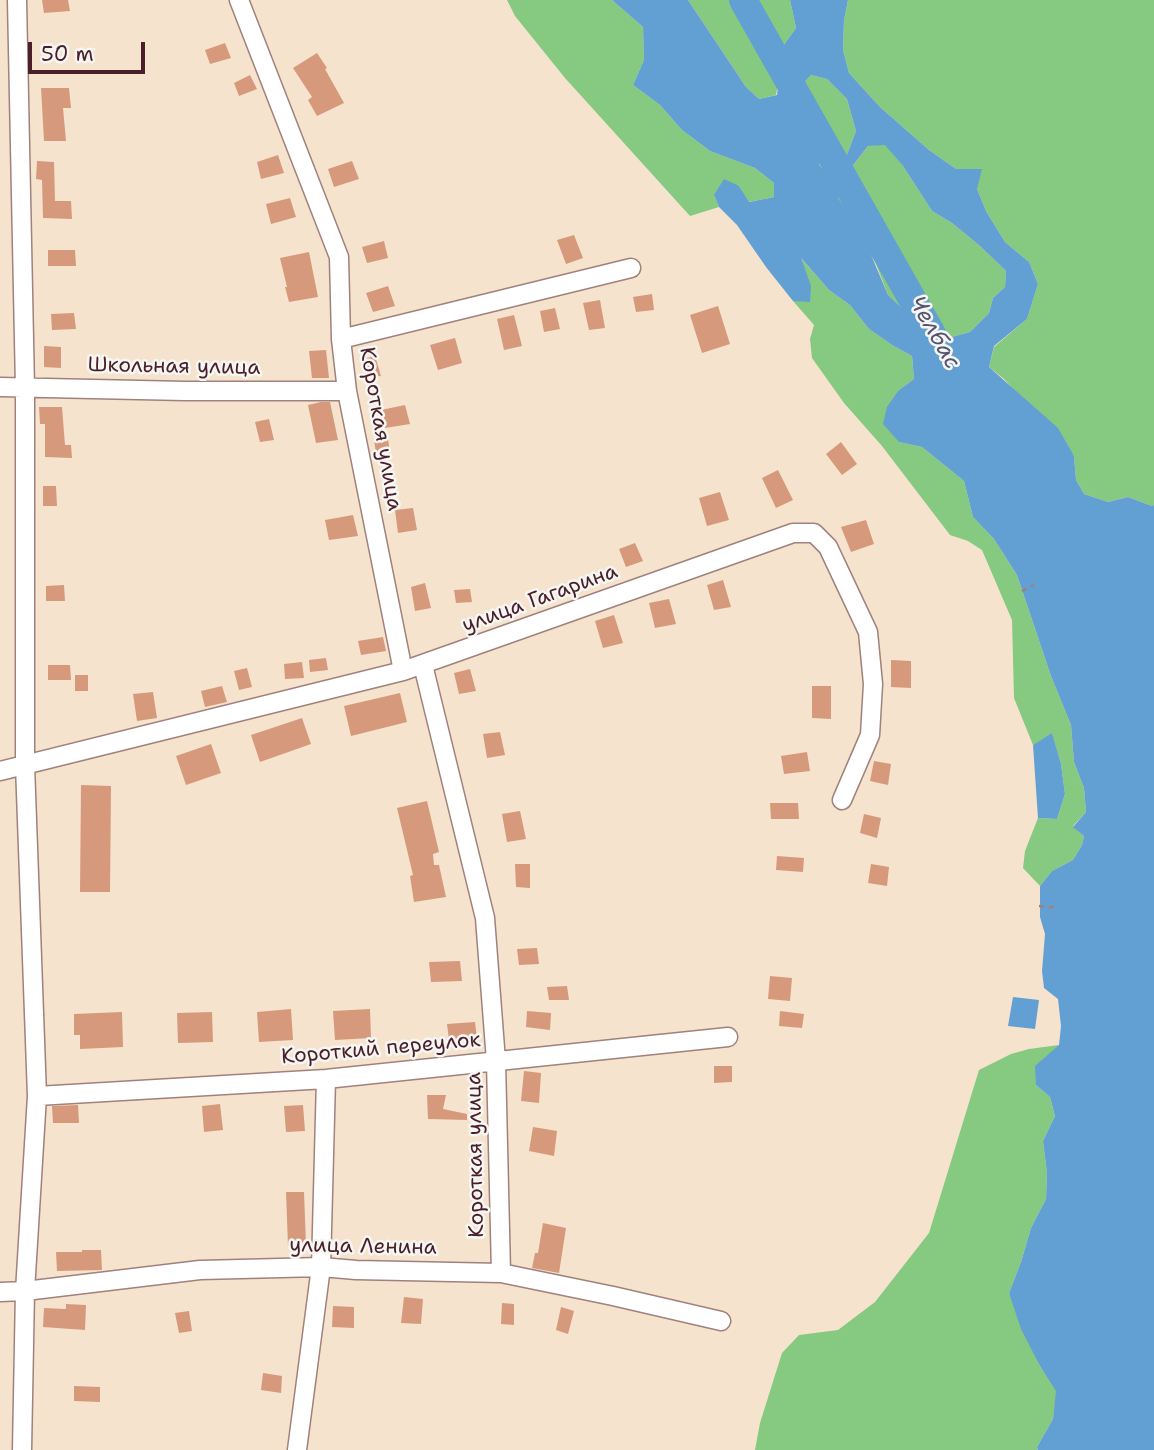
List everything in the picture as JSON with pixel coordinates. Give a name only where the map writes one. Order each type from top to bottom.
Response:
[{"type":"street","points":[[17,0],[25,387],[25,765],[37,1096],[25,1292],[22,1450]]},
{"type":"street","name":"Короткая улица","points":[[239,0],[339,257],[341,339],[346,391],[403,671]]},
{"type":"street","points":[[341,339],[631,268]]},
{"type":"street","name":"Школьная улица","points":[[0,387],[346,391]]},
{"type":"street","name":"улица Гагарина","points":[[0,771],[403,671],[793,533],[814,533],[828,547],[868,632],[873,684],[870,735],[842,800]]},
{"type":"street","name":"Короткая улица","points":[[423,665],[485,918],[496,1061],[501,1273]]},
{"type":"street","name":"Короткий переулок","points":[[37,1096],[326,1079],[728,1037]]},
{"type":"street","points":[[298,1450],[321,1267],[326,1079]]},
{"type":"street","name":"улица Ленина","points":[[0,1292],[25,1292],[200,1270],[321,1267],[501,1273],[720,1321]]},
{"type":"path","points":[[1022,591],[1034,585]]},
{"type":"path","points":[[1040,906],[1058,908]]},
{"type":"green space","points":[[507,0],[612,0],[643,27],[644,60],[633,85],[660,105],[682,130],[710,151],[755,168],[774,183],[774,197],[748,202],[739,186],[714,195],[719,207],[690,216],[565,78],[515,16]]},
{"type":"green space","points":[[688,0],[790,0],[796,28],[781,49],[776,95],[759,99],[746,87]]},
{"type":"green space","points":[[848,0],[1154,0],[1154,505],[1128,497],[1108,502],[1084,494],[1076,480],[1074,456],[1004,379],[989,367],[994,347],[1027,319],[1038,284],[1029,262],[1005,242],[986,211],[977,189],[880,107],[849,73],[843,50]]},
{"type":"green space","points":[[811,75],[827,79],[847,99],[856,131],[843,165],[828,175],[819,165],[821,147],[804,136],[794,107],[799,88]]},
{"type":"green space","points":[[885,144],[903,166],[932,211],[952,223],[1006,271],[1005,287],[993,298],[989,313],[970,332],[944,339],[923,328],[888,295],[876,264],[838,198],[850,169],[868,146]]},
{"type":"green space","points":[[799,256],[829,290],[850,305],[869,329],[912,356],[914,379],[899,390],[899,442],[922,447],[964,481],[973,517],[994,539],[1017,575],[1051,676],[1071,725],[1074,762],[1084,788],[1086,812],[1073,826],[1084,836],[1073,860],[1052,871],[1040,886],[1023,868],[1025,851],[1038,818],[1057,819],[1065,794],[1061,764],[1052,734],[1033,745],[1014,698],[1012,620],[982,550],[968,541],[950,535],[882,446],[844,403],[812,358],[810,339],[814,325],[793,301],[810,301]]},
{"type":"green space","points":[[1059,1045],[1036,1085],[1050,1097],[1055,1116],[1043,1141],[1047,1173],[1046,1199],[1031,1228],[1009,1293],[1040,1366],[1057,1391],[1053,1419],[1037,1447],[1038,1450],[755,1450],[760,1423],[782,1353],[799,1335],[838,1330],[875,1302],[929,1233],[979,1070],[1011,1054]]},
{"type":"water","points":[[612,0],[688,0],[746,87],[759,99],[777,95],[781,49],[796,28],[790,0],[848,0],[843,50],[849,73],[880,107],[929,150],[956,169],[982,169],[977,189],[986,211],[1005,242],[1029,262],[1038,284],[1027,319],[994,346],[989,367],[1058,428],[1074,456],[1076,480],[1084,494],[1108,502],[1128,497],[1154,505],[1154,1450],[1038,1450],[1037,1447],[1053,1419],[1056,1391],[1021,1329],[1009,1293],[1031,1228],[1046,1199],[1047,1173],[1043,1141],[1055,1116],[1050,1097],[1036,1085],[1035,1066],[1059,1045],[1061,1026],[1058,999],[1044,988],[1042,971],[1045,934],[1040,917],[1040,886],[1052,871],[1073,860],[1084,836],[1073,827],[1086,812],[1084,788],[1074,762],[1071,725],[1051,676],[1017,575],[994,539],[973,517],[964,481],[922,447],[899,442],[883,424],[887,407],[899,390],[914,379],[912,356],[869,329],[850,305],[829,290],[801,258],[811,286],[810,302],[793,301],[737,225],[719,207],[714,195],[724,179],[739,186],[749,202],[774,197],[774,183],[755,168],[710,151],[682,130],[660,105],[633,85],[644,60],[643,27]],"holes":[[[811,75],[827,79],[847,99],[856,131],[843,165],[828,175],[819,165],[821,147],[804,136],[794,107],[799,88]],[[885,145],[903,166],[932,211],[952,223],[1006,271],[1005,287],[993,298],[989,313],[970,332],[944,339],[923,328],[888,295],[861,231],[838,198],[850,169],[868,146]]]},
{"type":"water","points":[[1052,733],[1061,764],[1065,794],[1057,819],[1038,818],[1033,745]]},
{"type":"water","points":[[1013,997],[1039,1000],[1035,1029],[1008,1026]]},
{"type":"building","points":[[42,0],[68,0],[70,11],[44,13]]},
{"type":"building","points":[[225,43],[231,58],[210,64],[205,50]]},
{"type":"building","points":[[317,53],[344,103],[317,116],[308,100],[312,97],[293,68]]},
{"type":"building","points":[[250,75],[257,89],[239,96],[234,83]]},
{"type":"building","points":[[41,88],[69,88],[71,108],[63,108],[66,141],[44,141]]},
{"type":"building","points":[[278,155],[284,173],[261,179],[257,162]]},
{"type":"building","points":[[37,161],[54,162],[55,201],[71,201],[72,219],[43,218],[42,180],[36,179]]},
{"type":"building","points":[[352,161],[359,179],[334,187],[328,169]]},
{"type":"building","points":[[290,198],[296,217],[271,224],[266,204]]},
{"type":"building","points":[[574,235],[583,258],[566,264],[557,240]]},
{"type":"building","points":[[384,241],[388,258],[367,263],[362,247]]},
{"type":"building","points":[[48,250],[75,250],[76,266],[48,266]]},
{"type":"building","points":[[309,252],[318,297],[289,302],[280,258]]},
{"type":"building","points":[[388,286],[395,306],[373,312],[366,293]]},
{"type":"building","points":[[652,294],[654,310],[636,312],[633,297]]},
{"type":"building","points":[[600,300],[605,328],[589,330],[583,303]]},
{"type":"building","points":[[718,306],[730,344],[702,353],[690,315]]},
{"type":"building","points":[[555,308],[560,329],[544,332],[540,311]]},
{"type":"building","points":[[74,313],[76,329],[52,330],[51,314]]},
{"type":"building","points":[[514,315],[522,346],[504,350],[497,319]]},
{"type":"building","points":[[455,338],[462,363],[438,370],[430,345]]},
{"type":"building","points":[[44,346],[61,347],[61,368],[44,367]]},
{"type":"building","points":[[326,350],[329,378],[312,378],[309,351]]},
{"type":"building","points":[[375,356],[381,376],[366,377],[362,359]]},
{"type":"building","points":[[330,402],[338,440],[316,443],[308,405]]},
{"type":"building","points":[[405,405],[410,424],[385,428],[381,410]]},
{"type":"building","points":[[39,407],[62,407],[65,445],[71,445],[72,458],[45,457],[45,424],[40,424]]},
{"type":"building","points":[[269,419],[274,440],[260,442],[255,422]]},
{"type":"building","points":[[388,439],[391,459],[377,460],[374,440]]},
{"type":"building","points":[[841,442],[857,464],[842,475],[826,454]]},
{"type":"building","points":[[778,470],[793,500],[776,508],[762,478]]},
{"type":"building","points":[[43,486],[56,486],[57,506],[43,506]]},
{"type":"building","points":[[720,492],[729,520],[707,526],[699,498]]},
{"type":"building","points":[[413,508],[417,530],[398,533],[395,510]]},
{"type":"building","points":[[353,515],[358,536],[329,540],[325,520]]},
{"type":"building","points":[[866,520],[874,544],[851,552],[841,527]]},
{"type":"building","points":[[635,543],[643,561],[626,567],[619,549]]},
{"type":"building","points":[[723,580],[731,607],[714,610],[707,585]]},
{"type":"building","points":[[425,583],[431,608],[415,611],[411,587]]},
{"type":"building","points":[[64,585],[65,601],[46,601],[46,586]]},
{"type":"building","points":[[470,589],[472,602],[456,603],[454,590]]},
{"type":"building","points":[[669,599],[676,624],[655,628],[649,603]]},
{"type":"building","points":[[614,615],[623,643],[603,648],[595,621]]},
{"type":"building","points":[[383,637],[386,651],[361,655],[358,641]]},
{"type":"building","points":[[326,658],[328,670],[310,672],[309,660]]},
{"type":"building","points":[[891,660],[911,661],[911,688],[891,687]]},
{"type":"building","points":[[302,662],[304,678],[285,679],[284,664]]},
{"type":"building","points":[[48,665],[70,665],[71,680],[48,680]]},
{"type":"building","points":[[247,668],[252,687],[239,690],[234,671]]},
{"type":"building","points":[[470,669],[476,691],[459,694],[454,673]]},
{"type":"building","points":[[75,675],[88,675],[88,691],[75,691]]},
{"type":"building","points":[[222,686],[227,702],[205,707],[201,691]]},
{"type":"building","points":[[812,686],[831,686],[831,719],[812,718]]},
{"type":"building","points":[[153,692],[157,718],[137,721],[133,694]]},
{"type":"building","points":[[400,693],[407,722],[351,736],[344,706]]},
{"type":"building","points":[[302,718],[311,744],[260,762],[251,735]]},
{"type":"building","points":[[500,732],[505,755],[487,758],[483,734]]},
{"type":"building","points":[[211,744],[221,773],[186,785],[176,756]]},
{"type":"building","points":[[807,752],[810,771],[784,774],[781,756]]},
{"type":"building","points":[[874,761],[891,764],[888,785],[870,781]]},
{"type":"building","points":[[81,785],[111,786],[110,892],[80,892]]},
{"type":"building","points":[[427,801],[439,852],[433,854],[434,865],[439,865],[446,897],[414,902],[410,876],[413,875],[397,808]]},
{"type":"building","points":[[770,803],[798,803],[799,819],[771,819]]},
{"type":"building","points":[[520,811],[526,839],[507,842],[502,814]]},
{"type":"building","points":[[864,814],[881,818],[877,838],[860,833]]},
{"type":"building","points":[[777,856],[804,858],[803,872],[776,870]]},
{"type":"building","points":[[515,864],[530,864],[530,888],[516,887]]},
{"type":"building","points":[[871,864],[889,867],[887,886],[868,883]]},
{"type":"building","points":[[537,948],[539,964],[519,965],[517,949]]},
{"type":"building","points":[[460,961],[462,981],[431,982],[429,962]]},
{"type":"building","points":[[770,976],[792,978],[790,1001],[768,999]]},
{"type":"building","points":[[567,986],[569,1000],[549,1000],[547,987]]},
{"type":"building","points":[[291,1009],[293,1040],[259,1042],[257,1012]]},
{"type":"building","points":[[370,1009],[371,1038],[335,1040],[333,1011]]},
{"type":"building","points":[[527,1011],[551,1013],[550,1030],[526,1027]]},
{"type":"building","points":[[780,1011],[804,1014],[802,1028],[779,1026]]},
{"type":"building","points":[[122,1012],[123,1047],[80,1049],[80,1035],[74,1035],[74,1014]]},
{"type":"building","points":[[212,1012],[213,1042],[178,1043],[177,1013]]},
{"type":"building","points":[[475,1022],[477,1039],[449,1040],[447,1024]]},
{"type":"building","points":[[714,1066],[732,1066],[732,1082],[714,1083]]},
{"type":"building","points":[[524,1071],[541,1073],[539,1103],[521,1101]]},
{"type":"building","points":[[427,1095],[446,1095],[443,1109],[467,1114],[467,1120],[428,1119]]},
{"type":"building","points":[[220,1104],[223,1130],[204,1132],[202,1106]]},
{"type":"building","points":[[78,1105],[79,1123],[53,1123],[52,1106]]},
{"type":"building","points":[[303,1105],[305,1131],[286,1132],[284,1106]]},
{"type":"building","points":[[533,1127],[557,1131],[554,1156],[529,1151]]},
{"type":"building","points":[[286,1192],[304,1192],[306,1245],[288,1246]]},
{"type":"building","points":[[543,1223],[566,1228],[559,1273],[532,1268],[535,1253],[538,1253]]},
{"type":"building","points":[[101,1250],[102,1270],[57,1271],[56,1252]]},
{"type":"building","points":[[404,1297],[423,1299],[421,1324],[401,1323]]},
{"type":"building","points":[[502,1303],[514,1304],[514,1325],[501,1324]]},
{"type":"building","points":[[66,1304],[86,1305],[85,1330],[43,1327],[44,1308],[66,1309]]},
{"type":"building","points":[[333,1306],[354,1307],[354,1328],[332,1327]]},
{"type":"building","points":[[561,1307],[574,1311],[568,1334],[556,1330]]},
{"type":"building","points":[[189,1311],[192,1331],[179,1333],[175,1313]]},
{"type":"building","points":[[263,1373],[282,1376],[281,1393],[261,1390]]},
{"type":"building","points":[[74,1386],[100,1387],[100,1402],[74,1401]]},
{"type":"waterway","name":"Челбас","points":[[743,0],[950,366]]}]
